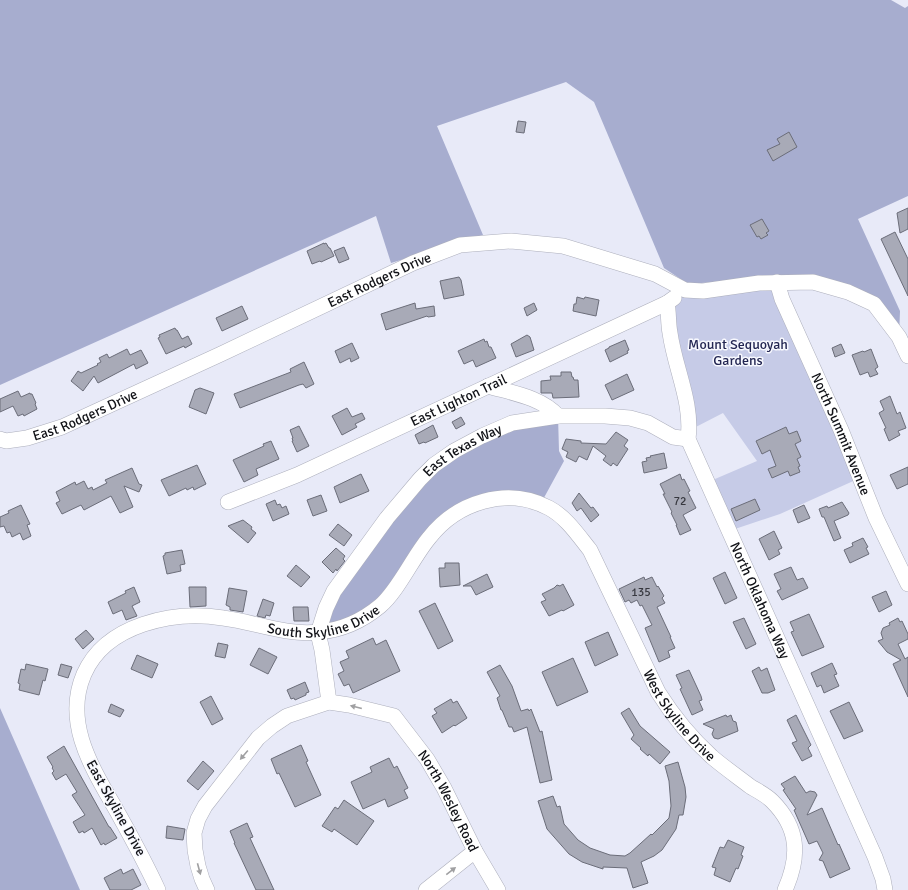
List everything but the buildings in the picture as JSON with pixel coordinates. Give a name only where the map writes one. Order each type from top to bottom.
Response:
[{"type":"street","name":"East Rodgers Drive","points":[[0,439],[6,440],[27,438],[62,428],[413,263],[460,245],[511,241],[563,246],[655,274],[685,290],[703,291],[758,283],[813,282],[848,292],[874,304],[899,338],[908,356]]},
{"type":"street","name":"North Summit Avenue","points":[[777,282],[782,299],[840,430],[876,518],[908,584]]},
{"type":"street","name":"East Lighton Trail","points":[[228,502],[291,478],[667,303],[685,290]]},
{"type":"street","name":"North Oklahoma Way","points":[[667,303],[669,332],[688,411],[690,430],[688,439],[875,857],[883,879],[885,890]]},
{"type":"street","points":[[488,386],[541,402],[558,416]]},
{"type":"street","name":"East Texas Way","points":[[318,633],[326,608],[339,585],[387,518],[434,465],[454,451],[482,436],[512,424],[558,416],[605,416],[630,418],[648,423],[673,437],[688,439]]},
{"type":"street","name":"South Skyline Drive","points":[[78,725],[76,709],[78,694],[84,674],[97,654],[111,641],[128,630],[176,616],[199,615],[224,618],[287,631],[318,633],[346,627],[358,621],[381,605],[394,590],[428,538],[440,525],[453,514],[468,506],[488,499],[509,498],[530,501],[550,508],[576,532]]},
{"type":"street","name":"West Skyline Drive","points":[[576,532],[590,550],[658,692],[671,712],[711,757],[771,800],[784,815],[792,830],[795,845],[795,859],[788,884]]},
{"type":"street","points":[[207,890],[198,866],[194,833],[198,819],[205,806],[258,738],[272,726],[288,716],[329,702],[322,650],[318,633]]},
{"type":"street","name":"North Wesley Road","points":[[329,702],[349,705],[394,716],[427,758],[498,890]]},
{"type":"street","name":"East Skyline Drive","points":[[78,725],[82,743],[88,759],[138,848],[158,890]]},
{"type":"street","points":[[426,890],[476,851]]},
{"type":"green space","name":"Mount Sequoyah Gardens","points":[[777,282],[860,478],[780,514],[729,531],[708,482],[757,461],[723,413],[690,430],[669,315],[685,290]]},
{"type":"shaded area","points":[[0,0],[891,0],[905,8],[908,6],[908,196],[858,219],[900,311],[899,337],[869,294],[754,279],[688,284],[664,268],[594,102],[566,82],[437,126],[483,235],[391,263],[376,216],[0,385]]},
{"type":"shaded area","points":[[558,416],[559,451],[564,461],[540,505],[509,498],[453,514],[381,605],[318,633],[327,605],[420,479],[482,436]]},
{"type":"shaded area","points":[[0,708],[80,890],[0,890]]}]
